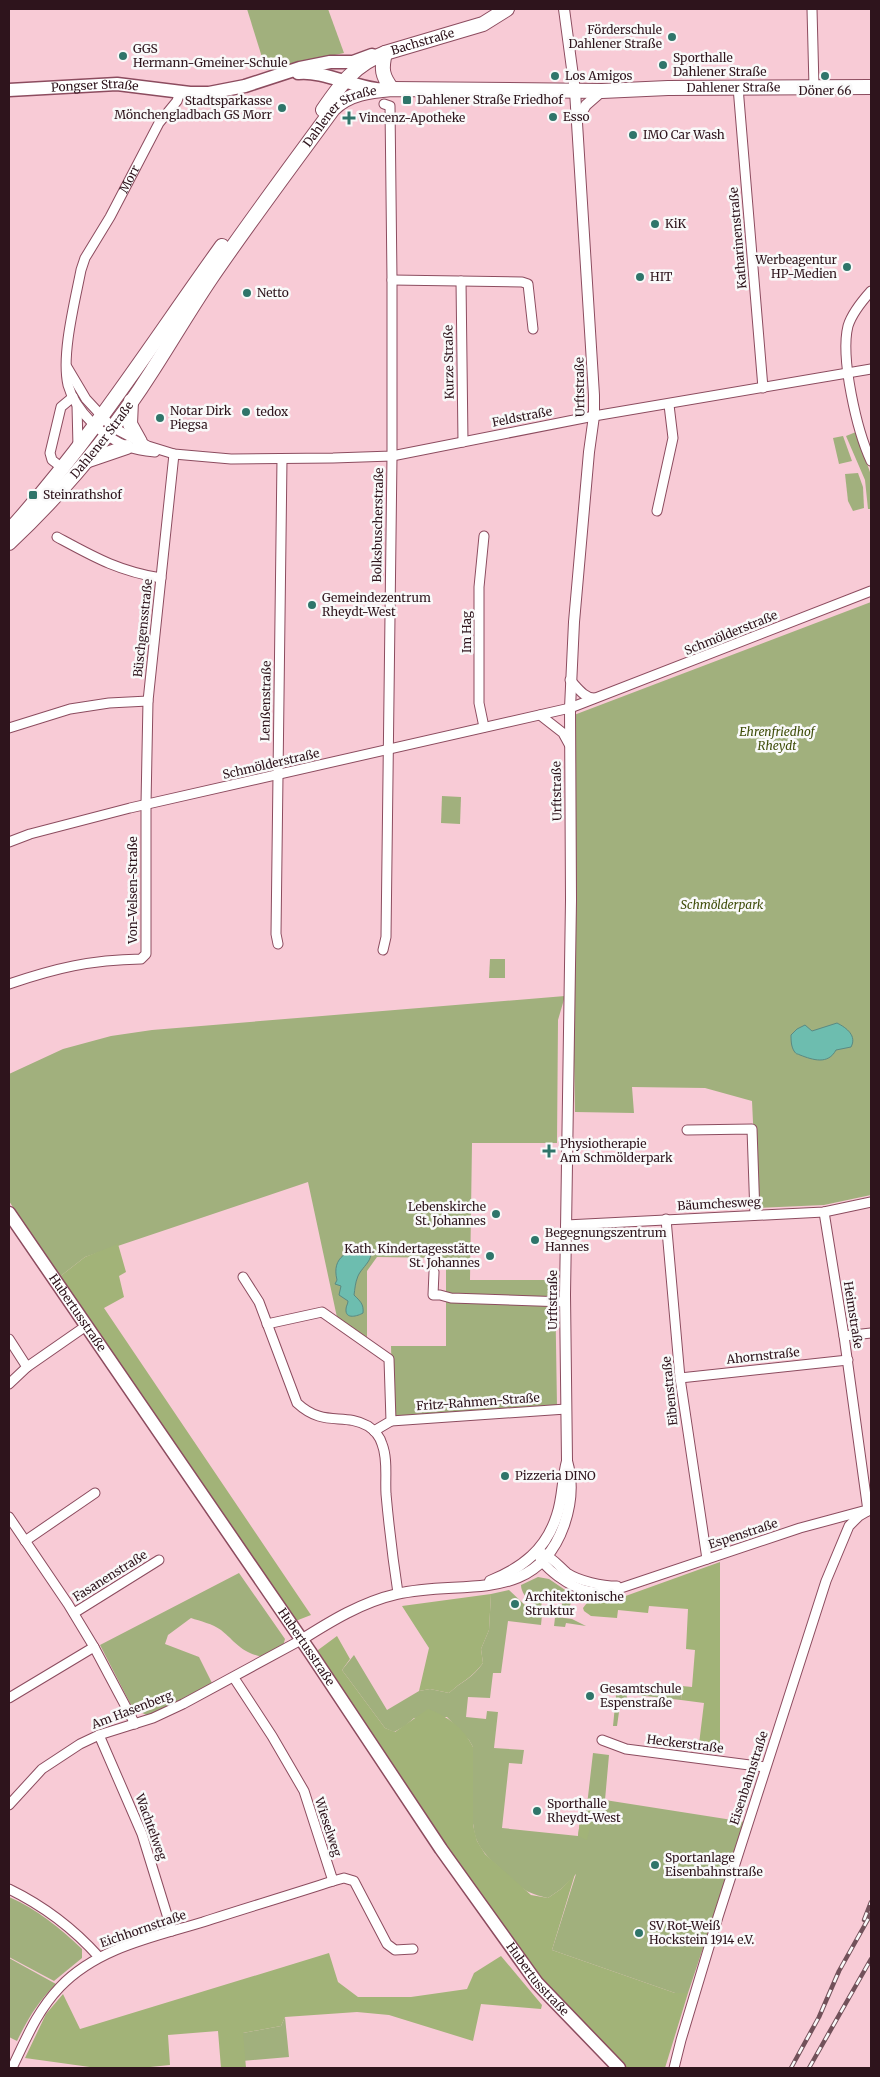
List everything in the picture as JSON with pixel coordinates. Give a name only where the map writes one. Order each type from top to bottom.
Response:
[{"type":"main road","name":"Bachstraße","points":[[342,82],[355,70],[385,53],[482,24],[507,9]]},
{"type":"main road","points":[[180,92],[209,93],[245,86],[315,64],[353,62],[385,53]]},
{"type":"main road","points":[[278,75],[310,73],[386,94],[381,68],[385,53]]},
{"type":"main road","name":"Dahlener Straße","points":[[9,531],[98,421],[269,180],[311,127],[342,82]]},
{"type":"main road","name":"Pongser Straße","points":[[9,90],[117,84],[180,92]]},
{"type":"main road","name":"Dahlener Straße","points":[[9,542],[56,497],[109,431],[211,278],[333,109],[347,98],[362,93],[602,92],[738,87],[871,87]]},
{"type":"main road","points":[[86,461],[134,444],[130,424],[131,400]]},
{"type":"main road","name":"Hubertusstraße","points":[[9,1213],[301,1640],[441,1849],[537,1983],[619,2068]]},
{"type":"street","name":"Urftstraße","points":[[301,1640],[332,1621],[367,1604],[398,1594],[505,1583],[522,1576],[544,1558],[562,1530],[567,1516],[570,1473],[567,1461],[565,1302],[571,900],[570,680],[589,452],[594,416],[591,334],[575,92],[564,9]]},
{"type":"street","points":[[812,9],[814,87]]},
{"type":"street","name":"Katharinenstraße","points":[[738,87],[763,388]]},
{"type":"street","name":"Morr","points":[[109,431],[75,401],[68,384],[68,351],[77,290],[85,258],[159,124],[177,101],[180,92]]},
{"type":"street","points":[[577,121],[586,105],[602,92]]},
{"type":"street","name":"Bolksbuscherstraße","points":[[383,950],[386,937],[392,456],[390,106],[386,94]]},
{"type":"street","points":[[392,280],[522,282],[528,284],[533,329]]},
{"type":"street","name":"Kurze Straße","points":[[461,281],[463,442]]},
{"type":"street","points":[[871,291],[856,309],[848,326],[846,349],[858,424],[871,461]]},
{"type":"street","name":"Morr","points":[[67,367],[98,421]]},
{"type":"street","name":"Feldstraße","points":[[109,431],[134,444],[163,454],[231,459],[392,456],[594,416],[669,405],[871,369]]},
{"type":"street","name":"Dahlener Straße","points":[[61,467],[52,460],[50,453],[60,407],[75,401],[79,422],[78,447]]},
{"type":"street","points":[[657,511],[673,438],[669,405]]},
{"type":"street","name":"Feldstraße","points":[[109,431],[134,444],[174,454]]},
{"type":"street","name":"Büschgensstraße","points":[[146,804],[148,701],[174,454]]},
{"type":"street","name":"Lenßenstraße","points":[[278,944],[276,934],[282,459]]},
{"type":"street","name":"Im Hag","points":[[484,536],[479,587],[479,703],[484,727]]},
{"type":"street","points":[[56,537],[115,567],[137,574],[161,578]]},
{"type":"street","name":"Schmölderstraße","points":[[9,842],[30,834],[146,804],[570,708],[871,591]]},
{"type":"street","points":[[570,680],[591,699],[600,697]]},
{"type":"street","points":[[9,728],[70,709],[109,703],[148,701]]},
{"type":"street","points":[[540,715],[563,734],[569,744]]},
{"type":"street","name":"Von-Velsen-Straße","points":[[9,984],[75,964],[141,959],[146,954],[146,804]]},
{"type":"street","points":[[687,1130],[752,1129],[755,1215]]},
{"type":"street","name":"Bäumchesweg","points":[[566,1225],[824,1212],[871,1202]]},
{"type":"street","name":"Heimstraße","points":[[824,1212],[870,1510]]},
{"type":"street","name":"Eibenstraße","points":[[666,1219],[680,1378],[707,1559]]},
{"type":"street","points":[[434,1272],[434,1295],[440,1294],[452,1298],[565,1302]]},
{"type":"street","points":[[243,1278],[258,1302],[297,1403],[309,1414],[318,1417],[356,1422],[374,1431],[382,1444],[398,1594]]},
{"type":"street","points":[[267,1324],[322,1312],[389,1359],[391,1421]]},
{"type":"street","points":[[9,1384],[27,1367],[86,1326]]},
{"type":"street","points":[[844,1336],[871,1333]]},
{"type":"street","points":[[9,1339],[27,1367]]},
{"type":"street","name":"Ahornstraße","points":[[680,1378],[848,1360]]},
{"type":"street","name":"Fritz-Rahmen-Straße","points":[[374,1431],[391,1421],[566,1409]]},
{"type":"street","name":"Urftstraße","points":[[477,1586],[517,1569],[537,1551],[558,1515],[563,1474],[567,1461]]},
{"type":"street","points":[[25,1541],[95,1493]]},
{"type":"street","name":"Espenstraße","points":[[537,1551],[565,1581],[587,1591],[612,1591],[800,1528],[870,1510]]},
{"type":"street","name":"Eisenbahnstraße","points":[[674,2068],[689,2011],[765,1767],[826,1581],[849,1526],[859,1516],[870,1510]]},
{"type":"street","name":"Fasanenstraße","points":[[9,1517],[74,1613],[135,1724]]},
{"type":"street","name":"Fasanenstraße","points":[[74,1613],[159,1560]]},
{"type":"street","name":"Am Hasenberg","points":[[9,1805],[51,1762],[99,1735],[153,1718],[234,1678],[301,1640]]},
{"type":"street","points":[[9,1698],[94,1647]]},
{"type":"street","name":"Wieselweg","points":[[234,1678],[272,1736],[304,1791],[333,1881]]},
{"type":"street","name":"Wachtelweg","points":[[99,1735],[142,1834],[172,1931]]},
{"type":"street","name":"Heckerstraße","points":[[602,1740],[626,1749],[765,1767]]},
{"type":"street","points":[[333,1881],[344,1878],[354,1881],[387,1944],[395,1950],[413,1949]]},
{"type":"street","name":"Eichhornstraße","points":[[12,2068],[35,2018],[48,2000],[61,1986],[100,1957],[172,1931],[333,1881]]},
{"type":"street","points":[[9,1889],[43,1906],[100,1957]]},
{"type":"green space","points":[[247,9],[328,9],[344,53],[266,70]]},
{"type":"green space","points":[[856,432],[871,475],[871,509],[868,509],[865,480],[846,436]]},
{"type":"green space","points":[[843,436],[852,461],[839,464],[833,438]]},
{"type":"green space","points":[[858,473],[863,487],[864,508],[853,511],[848,501],[845,474]]},
{"type":"green space","name":"Schmölderpark","points":[[871,602],[871,1195],[824,1205],[757,1208],[752,1101],[705,1088],[632,1087],[634,1113],[575,1112],[573,1010],[574,715]]},
{"type":"green space","points":[[442,796],[461,797],[460,824],[441,823]]},
{"type":"green space","points":[[490,959],[505,959],[505,978],[489,978]]},
{"type":"green space","points":[[565,996],[558,1020],[557,1143],[472,1143],[470,1280],[555,1280],[557,1407],[393,1418],[391,1346],[446,1346],[446,1258],[377,1257],[367,1271],[367,1342],[338,1322],[308,1182],[85,1257],[58,1278],[9,1201],[9,1074],[63,1049],[111,1036],[152,1030]]},
{"type":"green space","points":[[239,1573],[285,1639],[283,1646],[262,1657],[254,1655],[239,1646],[218,1628],[191,1618],[168,1635],[165,1644],[199,1657],[212,1683],[149,1716],[133,1709],[100,1645]]},
{"type":"green space","points":[[538,1577],[549,1579],[574,1596],[569,1608],[562,1610],[562,1603],[542,1601],[541,1608],[534,1605],[528,1599],[521,1585]]},
{"type":"green space","name":"Sportanlage Eisenbahnstraße","points":[[509,1590],[527,1607],[542,1615],[541,1625],[508,1621],[501,1673],[493,1673],[490,1698],[468,1697],[466,1717],[486,1719],[487,1711],[498,1712],[494,1748],[524,1750],[522,1764],[509,1763],[502,1828],[578,1836],[581,1813],[586,1814],[593,1753],[609,1755],[605,1800],[745,1822],[688,1993],[675,1993],[552,1950],[576,1874],[561,1889],[548,1898],[529,1892],[516,1883],[484,1852],[475,1834],[472,1810],[473,1747],[469,1740],[447,1717],[414,1718],[394,1732],[385,1728],[342,1670],[354,1655],[387,1710],[419,1691],[430,1689],[449,1693],[471,1676],[483,1663],[481,1649],[489,1630],[491,1594]]},
{"type":"green space","points":[[555,1618],[572,1619],[586,1626],[566,1623],[565,1627],[554,1626]]},
{"type":"green space","points":[[617,1685],[681,1692],[681,1700],[627,1694],[626,1706],[620,1705],[617,1726],[613,1726]]},
{"type":"green space","points":[[9,1897],[29,1907],[48,1920],[82,1949],[82,1958],[54,1981],[9,1957]]},
{"type":"green space","points":[[9,1958],[56,1984],[34,2011],[17,2041],[9,2037]]},
{"type":"green space","points":[[285,2017],[289,2057],[242,2061],[243,2033],[281,2026]]},
{"type":"shaded area","points":[[837,1023],[844,1027],[852,1036],[853,1043],[851,1047],[836,1050],[829,1058],[820,1060],[805,1057],[794,1051],[791,1035],[797,1029],[805,1025],[812,1031]]},
{"type":"shaded area","points":[[118,1244],[126,1272],[119,1276],[124,1297],[104,1308],[311,1615],[293,1622],[58,1278],[85,1257]]},
{"type":"shaded area","points":[[367,1244],[371,1253],[370,1257],[358,1276],[354,1295],[362,1305],[363,1313],[350,1316],[346,1312],[348,1301],[339,1295],[341,1286],[335,1284],[337,1280],[337,1265],[339,1260],[348,1252]]},
{"type":"shaded area","points":[[720,1562],[720,1746],[699,1744],[704,1703],[681,1700],[682,1686],[692,1687],[695,1650],[686,1649],[688,1609],[649,1606],[648,1613],[618,1610],[617,1618],[591,1616],[583,1608],[590,1599],[620,1598]]},
{"type":"shaded area","points":[[491,1594],[489,1630],[481,1649],[483,1663],[471,1676],[449,1693],[430,1689],[419,1691],[429,1648],[402,1606]]},
{"type":"shaded area","points":[[337,1636],[350,1659],[342,1670],[385,1728],[395,1732],[428,1709],[442,1715],[465,1734],[473,1747],[473,1825],[477,1841],[485,1854],[531,1895],[548,1898],[561,1889],[575,1874],[552,1950],[675,1993],[688,1993],[665,2068],[627,2068],[562,2006],[516,1949],[314,1653]]},
{"type":"shaded area","points":[[588,1798],[596,1799],[587,1840],[578,1836],[581,1813],[586,1814]]},
{"type":"shaded area","points":[[329,1953],[338,1982],[358,1997],[411,1997],[467,1989],[474,1973],[501,1956],[542,2005],[541,2009],[481,2004],[473,2041],[389,2015],[357,2012],[285,2017],[281,2026],[243,2033],[246,2068],[221,2068],[218,2031],[168,2035],[170,2065],[140,2068],[97,2068],[25,2058],[46,2014],[63,1994],[80,2029]]},
{"type":"railway","points":[[864,1920],[871,1902]]},
{"type":"railway","points":[[791,2068],[819,2017],[839,1971],[871,1914]]},
{"type":"railway","points":[[809,2068],[871,1959]]},
{"type":"place","name":"Förderschule Dahlener Straße","points":[[672,37]]},
{"type":"place","name":"GGS Hermann-Gmeiner-Schule","points":[[123,56]]},
{"type":"place","name":"Sporthalle Dahlener Straße","points":[[663,65]]},
{"type":"place","name":"Los Amigos","points":[[555,76]]},
{"type":"place","name":"Döner 66","points":[[825,76]]},
{"type":"place","name":"Dahlener Straße Friedhof","points":[[407,100]]},
{"type":"place","name":"Stadtsparkasse Mönchengladbach GS Morr","points":[[282,108]]},
{"type":"place","name":"Esso","points":[[553,117]]},
{"type":"place","name":"Vincenz-Apotheke","points":[[349,118]]},
{"type":"place","name":"IMO Car Wash","points":[[633,135]]},
{"type":"place","name":"KiK","points":[[655,224]]},
{"type":"place","name":"Werbeagentur HP-Medien","points":[[847,267]]},
{"type":"place","name":"HIT","points":[[640,277]]},
{"type":"place","name":"Netto","points":[[247,293]]},
{"type":"place","name":"tedox","points":[[246,412]]},
{"type":"place","name":"Notar Dirk Piegsa","points":[[160,418]]},
{"type":"place","name":"Steinrathshof","points":[[33,495]]},
{"type":"place","name":"Gemeindezentrum Rheydt-West","points":[[312,605]]},
{"type":"place","name":"Physiotherapie Am Schmölderpark","points":[[549,1151]]},
{"type":"place","name":"Lebenskirche St. Johannes","points":[[496,1214]]},
{"type":"place","name":"Begegnungszentrum Hannes","points":[[535,1240]]},
{"type":"place","name":"Kath. Kindertagesstätte St. Johannes","points":[[490,1256]]},
{"type":"place","name":"Pizzeria DINO","points":[[505,1476]]},
{"type":"place","name":"Architektonische Struktur","points":[[515,1604]]},
{"type":"place","name":"Gesamtschule Espenstraße","points":[[590,1696]]},
{"type":"place","name":"Sporthalle Rheydt-West","points":[[537,1811]]},
{"type":"place","name":"Sportanlage Eisenbahnstraße","points":[[655,1865]]},
{"type":"place","name":"SV Rot-Weiß Hockstein 1914 e.V.","points":[[639,1933]]},
{"type":"park label","name":"Ehrenfriedhof Rheydt","points":[[777,739]]}]
